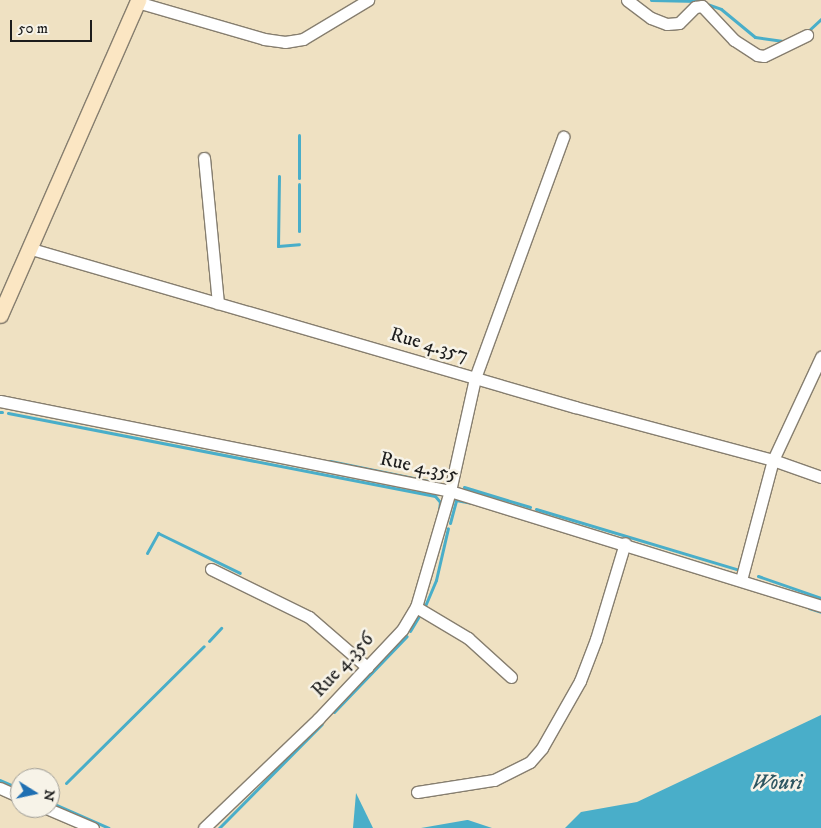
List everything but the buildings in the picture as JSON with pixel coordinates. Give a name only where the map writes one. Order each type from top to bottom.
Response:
[{"type":"main road","points":[[0,315],[137,1]]},
{"type":"street","points":[[137,1],[285,42],[303,39],[368,0]]},
{"type":"street","points":[[627,0],[652,18],[667,24],[679,23],[695,7],[702,6],[734,40],[757,56],[764,56],[807,35]]},
{"type":"street","name":"Rue 4.356","points":[[204,828],[318,719],[402,630],[416,607],[450,491],[475,378],[563,137]]},
{"type":"street","points":[[204,158],[218,303]]},
{"type":"street","name":"Rue 4.357","points":[[28,248],[475,378],[774,460],[821,477]]},
{"type":"street","points":[[741,580],[774,460],[821,357]]},
{"type":"street","name":"Rue 4.355","points":[[0,401],[450,491],[625,543],[821,606]]},
{"type":"street","points":[[417,792],[494,780],[530,762],[542,748],[580,681],[625,543]]},
{"type":"street","points":[[211,569],[309,617],[367,667]]},
{"type":"street","points":[[416,607],[468,638],[510,677]]},
{"type":"street","points":[[60,814],[93,828]]},
{"type":"water","name":"Wouri","points":[[821,715],[821,828],[565,828],[581,812],[637,802]]},
{"type":"water","points":[[356,793],[373,828],[353,828]]},
{"type":"water","points":[[467,820],[492,828],[421,828]]},
{"type":"waterway","points":[[651,0],[698,1]]},
{"type":"waterway","points":[[704,3],[721,9],[755,37],[785,41]]},
{"type":"waterway","points":[[807,32],[821,19]]},
{"type":"waterway","points":[[299,135],[299,178]]},
{"type":"waterway","points":[[279,176],[278,246],[299,244]]},
{"type":"waterway","points":[[299,184],[299,231]]},
{"type":"waterway","points":[[8,413],[435,496],[440,502],[439,510]]},
{"type":"waterway","points":[[330,461],[433,482]]},
{"type":"waterway","points":[[464,487],[530,507]]},
{"type":"waterway","points":[[450,523],[456,500],[471,503]]},
{"type":"waterway","points":[[536,509],[739,570]]},
{"type":"waterway","points":[[425,606],[436,580],[448,528]]},
{"type":"waterway","points":[[147,553],[158,533],[240,573]]},
{"type":"waterway","points":[[758,576],[821,598]]},
{"type":"waterway","points":[[809,608],[821,612]]},
{"type":"waterway","points":[[410,631],[421,613]]},
{"type":"waterway","points":[[209,641],[221,628]]},
{"type":"waterway","points":[[334,712],[407,636]]},
{"type":"waterway","points":[[66,783],[204,646]]},
{"type":"waterway","points":[[219,828],[322,724]]},
{"type":"waterway","points":[[0,780],[10,784]]},
{"type":"waterway","points":[[60,806],[109,828]]}]
